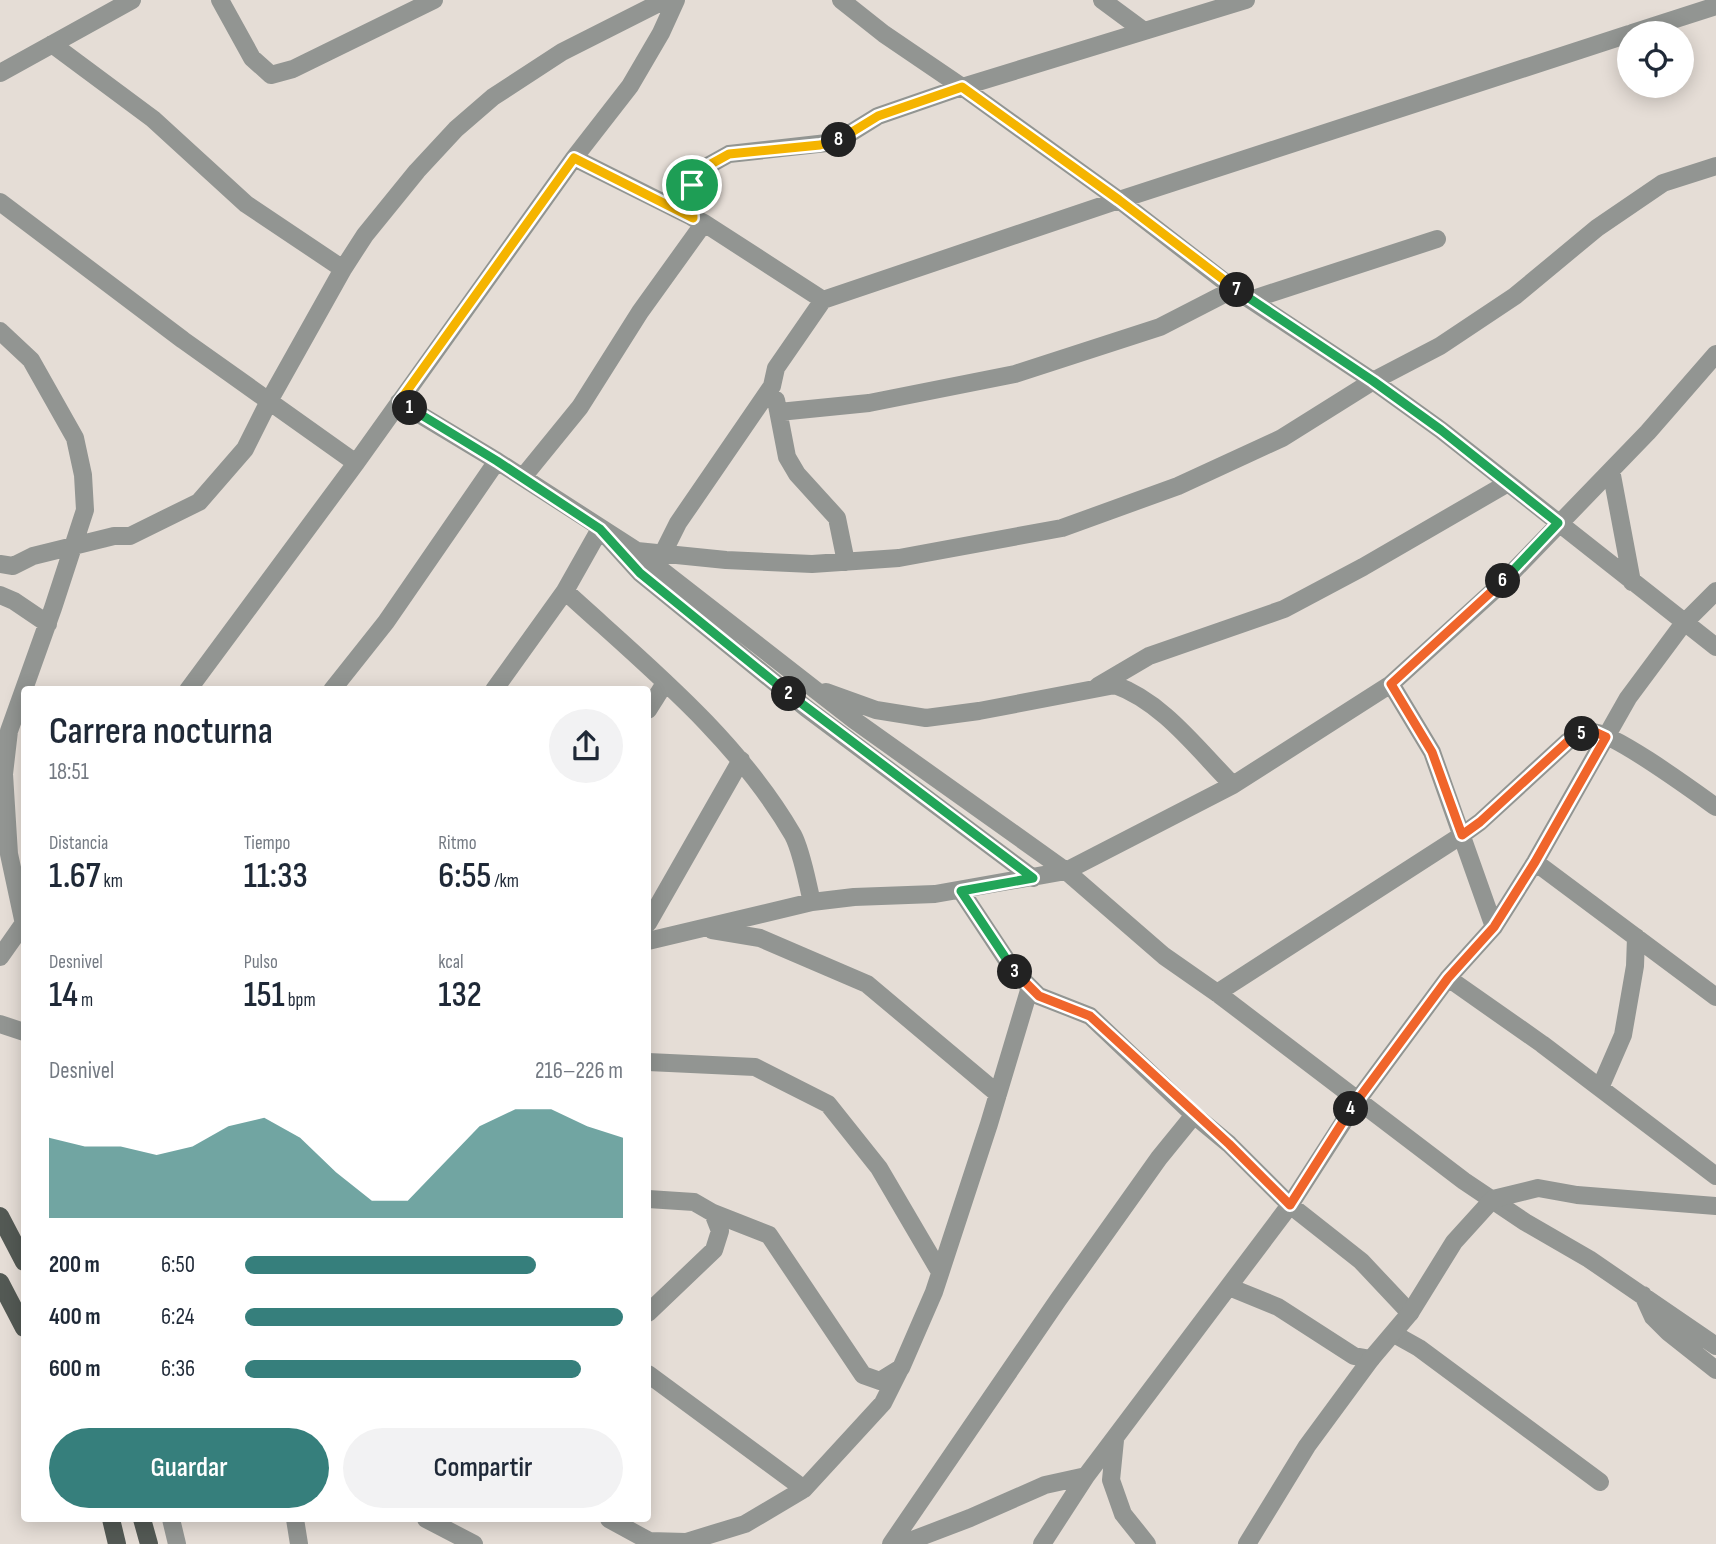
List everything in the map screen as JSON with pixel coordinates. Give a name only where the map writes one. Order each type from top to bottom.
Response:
[{"type":"main road","points":[[0,1216],[21,1256]]},
{"type":"main road","points":[[0,1282],[21,1322]]},
{"type":"main road","points":[[112,1522],[117,1544]]},
{"type":"main road","points":[[143,1522],[149,1544]]},
{"type":"street","points":[[0,73],[132,0]]},
{"type":"street","points":[[220,0],[253,58],[271,75],[292,69],[435,0]]},
{"type":"street","points":[[0,564],[13,566],[33,556],[114,536],[130,536],[199,502],[245,449],[343,269],[365,235],[417,171],[456,129],[493,97],[562,52],[665,0]]},
{"type":"street","points":[[191,686],[356,463],[574,158],[630,86],[661,33],[676,0]]},
{"type":"street","points":[[841,0],[884,34],[1119,200],[1234,289],[1253,299],[1441,430],[1716,648]]},
{"type":"street","points":[[1102,0],[1144,31]]},
{"type":"street","points":[[523,477],[580,407],[699,221],[692,185],[702,169],[729,154],[836,142],[878,116],[962,87],[1246,0]]},
{"type":"street","points":[[1670,21],[1716,6]]},
{"type":"street","points":[[663,553],[678,523],[772,386],[776,368],[823,300],[1119,200],[1617,39]]},
{"type":"street","points":[[51,44],[153,119],[246,204],[343,269]]},
{"type":"street","points":[[574,158],[699,221],[823,300]]},
{"type":"street","points":[[637,551],[726,560],[812,564],[898,558],[1062,528],[1178,486],[1282,438],[1373,381],[1440,346],[1504,303],[1597,228],[1664,183],[1716,166]]},
{"type":"street","points":[[0,202],[183,340],[356,463]]},
{"type":"street","points":[[1253,299],[1437,239]]},
{"type":"street","points":[[779,412],[869,403],[1015,374],[1160,327],[1234,289]]},
{"type":"street","points":[[0,331],[31,359],[75,438],[83,475],[85,510],[25,686]]},
{"type":"street","points":[[651,941],[812,902],[961,891],[1066,872],[1233,785],[1391,684],[1501,584],[1656,423],[1716,354]]},
{"type":"street","points":[[772,386],[787,457],[797,474],[837,519],[846,562]]},
{"type":"street","points":[[399,402],[523,477],[637,551],[806,684],[1066,872],[1164,956],[1217,993],[1464,1181],[1525,1222],[1589,1259],[1716,1346]]},
{"type":"street","points":[[335,686],[386,622],[497,461]]},
{"type":"street","points":[[1611,470],[1632,583]]},
{"type":"street","points":[[1096,687],[1149,656],[1284,609],[1363,567],[1508,483]]},
{"type":"street","points":[[497,686],[565,591],[600,529]]},
{"type":"street","points":[[600,529],[640,573],[785,691],[1033,878]]},
{"type":"street","points":[[565,591],[665,683],[741,760],[794,838],[812,902]]},
{"type":"street","points":[[1042,1544],[1086,1476],[1290,1205],[1357,1101],[1448,978],[1494,927],[1535,862],[1628,698],[1684,624],[1716,591]]},
{"type":"street","points":[[0,595],[14,601],[48,624]]},
{"type":"street","points":[[651,705],[665,683]]},
{"type":"street","points":[[806,684],[876,710],[926,718],[1003,707],[1115,685],[1144,700],[1168,720],[1233,785]]},
{"type":"street","points":[[1391,684],[1432,752],[1494,927]]},
{"type":"street","points":[[21,698],[9,731],[4,774],[9,853],[21,909]]},
{"type":"street","points":[[1217,993],[1462,835],[1480,822],[1567,742],[1582,734],[1593,731],[1606,737],[1649,761],[1716,807]]},
{"type":"street","points":[[651,918],[741,760]]},
{"type":"street","points":[[1535,862],[1716,997]]},
{"type":"street","points":[[961,891],[1014,971],[1039,996],[1090,1016],[1229,1144],[1290,1205],[1361,1261],[1410,1313]]},
{"type":"street","points":[[0,957],[21,927]]},
{"type":"street","points":[[703,929],[760,938],[867,984],[998,1094]]},
{"type":"street","points":[[1600,1088],[1623,1035],[1635,966],[1636,937]]},
{"type":"street","points":[[1448,978],[1542,1044],[1716,1176]]},
{"type":"street","points":[[614,1522],[649,1541],[686,1542],[745,1524],[804,1489],[883,1403],[901,1368],[940,1272],[1030,987]]},
{"type":"street","points":[[0,1024],[21,1031]]},
{"type":"street","points":[[651,1062],[755,1067],[828,1104],[879,1168],[940,1272]]},
{"type":"street","points":[[891,1544],[1058,1300],[1159,1158],[1195,1115]]},
{"type":"street","points":[[1247,1544],[1307,1446],[1371,1359],[1410,1313],[1454,1242],[1493,1199],[1538,1188],[1577,1195],[1716,1206]]},
{"type":"street","points":[[651,1199],[694,1202],[713,1213],[769,1235],[863,1375],[880,1381],[901,1368]]},
{"type":"street","points":[[651,1310],[715,1250],[720,1231],[713,1213]]},
{"type":"street","points":[[1229,1287],[1278,1307],[1354,1356],[1371,1359]]},
{"type":"street","points":[[1643,1295],[1653,1317],[1716,1370]]},
{"type":"street","points":[[1394,1334],[1419,1348],[1600,1482]]},
{"type":"street","points":[[651,1376],[804,1489]]},
{"type":"street","points":[[1115,1440],[1111,1480],[1123,1514],[1147,1544]]},
{"type":"street","points":[[902,1544],[1045,1485],[1086,1476]]},
{"type":"street","points":[[173,1522],[177,1544]]},
{"type":"street","points":[[295,1522],[299,1544]]},
{"type":"street","points":[[432,1522],[474,1544]]},
{"type":"route","points":[[962,87],[1119,200],[1234,289],[1253,299],[1441,430],[1558,523],[1501,584],[1391,684],[1432,752],[1462,835],[1480,822],[1567,742],[1593,731],[1606,737],[1535,862],[1494,927],[1448,978],[1357,1101],[1290,1205],[1229,1144],[1090,1016],[1039,996],[1014,971],[961,891],[1033,878],[806,708],[640,573],[600,529],[523,477],[399,402],[574,158],[693,218],[692,185],[702,169],[729,154],[836,142],[878,116],[962,87]]}]
